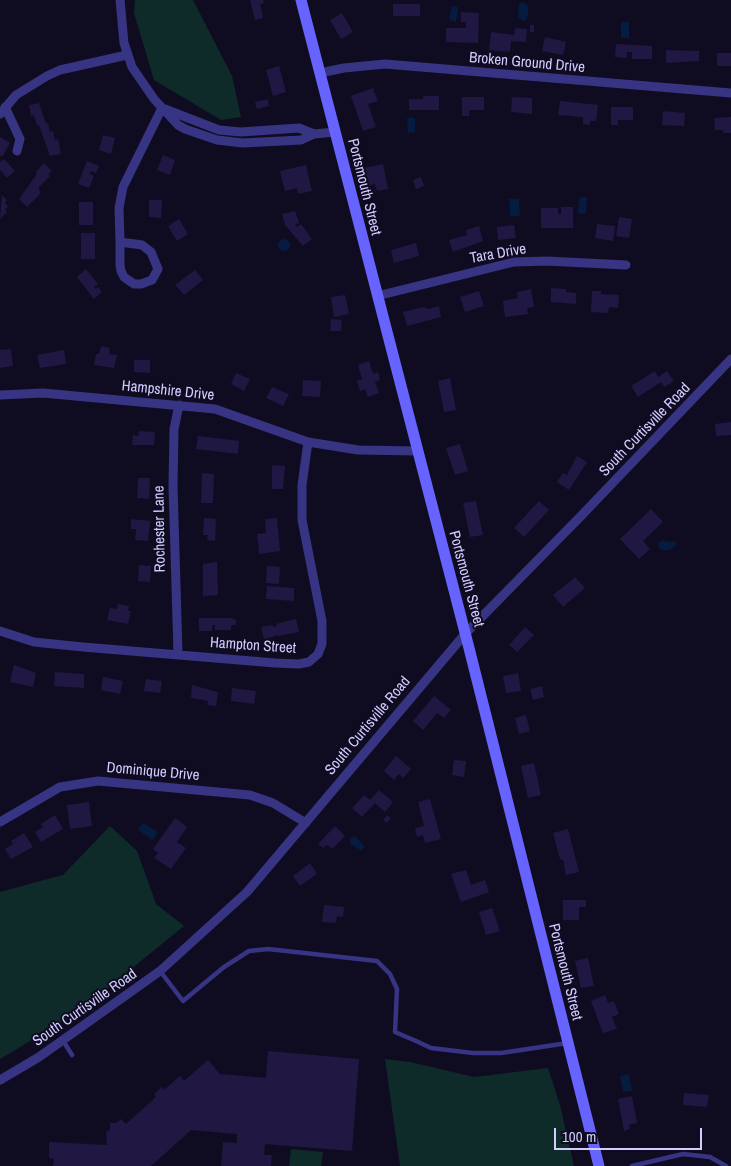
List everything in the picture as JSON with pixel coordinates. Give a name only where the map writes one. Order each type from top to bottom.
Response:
[{"type":"street","points":[[120,0],[127,55],[143,85],[162,108],[219,130],[241,132],[299,128],[314,134],[334,132]]},
{"type":"street","name":"Portsmouth Street","points":[[302,0],[334,132],[465,634],[599,1166]]},
{"type":"street","points":[[17,151],[20,139],[3,111],[16,95],[60,70],[127,55]]},
{"type":"street","name":"Broken Ground Drive","points":[[320,73],[344,68],[385,64],[731,92]]},
{"type":"street","points":[[120,242],[142,245],[151,252],[158,269],[152,280],[141,284],[134,284],[124,277],[120,265],[119,208],[122,187],[162,108]]},
{"type":"street","name":"Tara Drive","points":[[377,296],[514,262],[547,261],[626,265]]},
{"type":"street","name":"South Curtisville Road","points":[[0,1080],[39,1057],[160,971],[247,892],[465,634],[731,359]]},
{"type":"street","name":"Hampshire Drive","points":[[0,395],[43,393],[215,409],[308,442],[358,450],[417,451]]},
{"type":"street","name":"Rochester Lane","points":[[178,653],[172,486],[174,429],[179,405]]},
{"type":"street","name":"Hampton Street","points":[[0,630],[34,642],[299,664],[309,662],[318,654],[322,644],[322,621],[302,520],[302,485],[308,442]]},
{"type":"street","name":"Dominique Drive","points":[[0,822],[60,787],[98,781],[250,795],[273,803],[306,823]]},
{"type":"lane","points":[[160,971],[182,1001],[224,967],[249,951],[268,949],[377,962],[390,974],[396,989],[395,1032],[431,1048],[474,1053],[501,1053],[568,1043]]},
{"type":"lane","points":[[62,1039],[72,1055]]},
{"type":"lane","points":[[632,1166],[683,1154],[710,1157],[726,1166]]},
{"type":"green space","points":[[135,0],[193,0],[232,76],[241,117],[221,120],[154,80],[134,13]]},
{"type":"green space","points":[[110,826],[137,851],[156,904],[184,926],[77,1013],[0,1059],[0,892],[63,875]]},
{"type":"green space","points":[[385,1059],[410,1062],[474,1077],[548,1068],[560,1105],[574,1166],[400,1166]]},
{"type":"green space","points":[[291,1149],[323,1152],[321,1166],[289,1166]]},
{"type":"water","points":[[522,2],[529,6],[527,19],[524,21],[518,18],[519,4]]},
{"type":"water","points":[[452,6],[458,7],[456,22],[449,20]]},
{"type":"water","points":[[621,22],[629,22],[629,38],[621,38]]},
{"type":"water","points":[[407,118],[415,118],[415,132],[408,133]]},
{"type":"water","points":[[587,197],[586,213],[582,214],[578,213],[579,198]]},
{"type":"water","points":[[509,199],[519,199],[520,216],[510,216]]},
{"type":"water","points":[[282,239],[286,239],[290,245],[286,251],[282,251],[278,247],[278,243]]},
{"type":"water","points":[[662,540],[675,541],[676,546],[669,550],[661,550],[658,544]]},
{"type":"water","points":[[143,823],[158,832],[153,840],[138,830]]},
{"type":"water","points":[[351,837],[356,837],[364,846],[362,851],[350,844]]},
{"type":"water","points":[[629,1074],[632,1091],[623,1092],[620,1076]]},
{"type":"building","points":[[250,0],[263,0],[264,3],[260,4],[263,18],[255,20]]},
{"type":"building","points":[[393,4],[420,4],[420,16],[393,16]]},
{"type":"building","points":[[461,12],[479,13],[478,43],[446,42],[446,28],[466,28],[466,22],[461,22]]},
{"type":"building","points":[[342,13],[353,32],[341,39],[330,20]]},
{"type":"building","points":[[530,25],[534,25],[534,32],[530,32]]},
{"type":"building","points":[[515,28],[527,29],[526,42],[511,41],[510,52],[489,50],[491,32],[514,35]]},
{"type":"building","points":[[545,37],[566,42],[563,55],[542,51]]},
{"type":"building","points":[[616,44],[652,46],[652,59],[632,59],[632,52],[627,52],[627,58],[615,57]]},
{"type":"building","points":[[666,50],[699,51],[699,61],[666,63]]},
{"type":"building","points":[[717,53],[731,53],[731,66],[717,66]]},
{"type":"building","points":[[279,66],[286,92],[273,96],[266,70]]},
{"type":"building","points":[[373,88],[378,101],[368,104],[376,127],[363,131],[351,96]]},
{"type":"building","points":[[423,96],[439,96],[439,110],[409,110],[409,99],[423,99]]},
{"type":"building","points":[[462,97],[484,97],[484,110],[469,110],[469,116],[462,116]]},
{"type":"building","points":[[512,97],[532,98],[532,114],[511,112]]},
{"type":"building","points":[[268,99],[269,106],[257,109],[255,102]]},
{"type":"building","points":[[560,101],[598,105],[596,121],[590,121],[590,125],[583,124],[583,117],[558,115]]},
{"type":"building","points":[[39,103],[50,132],[53,131],[55,140],[58,139],[61,154],[50,156],[39,125],[37,126],[34,115],[31,116],[29,105]]},
{"type":"building","points":[[611,107],[633,107],[633,120],[618,120],[618,125],[611,125]]},
{"type":"building","points":[[663,111],[685,113],[684,126],[662,125]]},
{"type":"building","points":[[731,117],[731,133],[715,130],[714,118]]},
{"type":"building","points":[[103,135],[115,138],[111,154],[99,150]]},
{"type":"building","points":[[0,137],[10,143],[2,157],[0,156]]},
{"type":"building","points":[[163,155],[175,160],[170,175],[157,170]]},
{"type":"building","points":[[4,159],[15,171],[7,178],[0,170],[0,162]]},
{"type":"building","points":[[87,161],[99,166],[96,173],[91,171],[90,174],[94,176],[89,188],[78,184]]},
{"type":"building","points":[[44,163],[52,171],[48,174],[50,176],[39,187],[40,194],[27,207],[19,199]]},
{"type":"building","points":[[383,164],[388,189],[377,191],[375,184],[368,186],[364,168]]},
{"type":"building","points":[[306,165],[312,191],[298,194],[297,188],[285,191],[280,171]]},
{"type":"building","points":[[421,177],[424,186],[416,189],[413,180]]},
{"type":"building","points":[[2,195],[7,200],[5,203],[8,206],[5,210],[7,212],[0,219]]},
{"type":"building","points":[[149,200],[162,200],[161,218],[149,217]]},
{"type":"building","points":[[79,202],[93,202],[93,225],[79,225]]},
{"type":"building","points":[[561,207],[573,207],[573,228],[541,228],[541,208],[558,208],[558,214],[561,214]]},
{"type":"building","points":[[295,211],[299,223],[295,224],[297,227],[301,224],[312,239],[303,246],[285,225],[282,214]]},
{"type":"building","points":[[619,217],[632,219],[629,238],[616,236]]},
{"type":"building","points":[[179,219],[188,234],[177,241],[168,226]]},
{"type":"building","points":[[597,224],[615,226],[613,241],[595,238]]},
{"type":"building","points":[[514,225],[516,238],[498,240],[497,227]]},
{"type":"building","points":[[479,226],[483,241],[453,252],[449,240],[467,235],[466,230]]},
{"type":"building","points":[[81,233],[95,233],[95,259],[81,259]]},
{"type":"building","points":[[416,243],[419,256],[394,263],[391,250]]},
{"type":"building","points":[[86,269],[98,284],[94,287],[96,289],[98,287],[102,292],[94,299],[77,277]]},
{"type":"building","points":[[195,270],[203,280],[184,295],[175,285]]},
{"type":"building","points":[[551,288],[566,289],[566,292],[576,293],[576,304],[551,302]]},
{"type":"building","points":[[531,289],[534,307],[527,308],[528,314],[505,317],[503,301],[518,298],[517,292]]},
{"type":"building","points":[[479,291],[484,306],[465,312],[460,297]]},
{"type":"building","points":[[592,291],[601,291],[601,294],[619,295],[618,308],[609,307],[608,313],[591,312]]},
{"type":"building","points":[[345,295],[349,314],[334,317],[331,297]]},
{"type":"building","points":[[439,306],[441,317],[407,326],[403,312],[423,307],[429,309]]},
{"type":"building","points":[[331,319],[342,320],[341,331],[330,331]]},
{"type":"building","points":[[101,346],[110,348],[109,354],[117,355],[114,368],[94,365],[96,354],[99,354]]},
{"type":"building","points":[[11,349],[13,366],[0,368],[0,350]]},
{"type":"building","points":[[64,350],[66,364],[40,368],[37,355]]},
{"type":"building","points":[[134,360],[150,360],[150,373],[134,372]]},
{"type":"building","points":[[369,361],[373,374],[378,372],[380,380],[375,382],[379,393],[368,397],[365,389],[360,391],[357,381],[362,379],[358,365]]},
{"type":"building","points":[[655,371],[658,377],[667,371],[674,381],[664,387],[661,382],[638,397],[631,386]]},
{"type":"building","points":[[236,373],[250,379],[244,391],[231,384]]},
{"type":"building","points":[[450,378],[456,410],[444,412],[438,381]]},
{"type":"building","points":[[303,380],[321,381],[320,397],[302,396]]},
{"type":"building","points":[[272,387],[289,394],[283,406],[266,398]]},
{"type":"building","points":[[731,422],[731,435],[716,436],[715,424]]},
{"type":"building","points":[[139,431],[155,432],[154,445],[132,445],[133,435],[138,436]]},
{"type":"building","points":[[198,436],[239,441],[238,454],[196,449]]},
{"type":"building","points":[[460,444],[468,471],[455,475],[446,448]]},
{"type":"building","points":[[577,456],[587,462],[569,490],[557,482],[563,473],[567,475]]},
{"type":"building","points":[[272,465],[285,466],[283,489],[272,489]]},
{"type":"building","points":[[202,473],[214,474],[213,503],[201,503]]},
{"type":"building","points":[[138,478],[150,478],[149,499],[137,498]]},
{"type":"building","points":[[476,501],[483,535],[470,537],[463,503]]},
{"type":"building","points":[[539,501],[549,510],[524,537],[514,528]]},
{"type":"building","points":[[651,509],[663,522],[643,541],[650,549],[639,559],[620,539]]},
{"type":"building","points":[[204,518],[216,519],[215,541],[207,540],[208,535],[203,535]]},
{"type":"building","points":[[277,518],[280,551],[259,554],[257,534],[266,533],[265,519]]},
{"type":"building","points":[[131,519],[150,521],[148,541],[135,540],[136,529],[131,529]]},
{"type":"building","points":[[217,562],[218,595],[203,596],[203,564]]},
{"type":"building","points":[[139,565],[151,566],[150,582],[138,581]]},
{"type":"building","points":[[267,566],[280,567],[279,584],[266,583]]},
{"type":"building","points":[[575,577],[585,588],[563,607],[553,595]]},
{"type":"building","points":[[267,586],[294,588],[294,601],[266,599]]},
{"type":"building","points":[[118,604],[129,606],[128,611],[131,611],[128,624],[107,620],[110,608],[117,609]]},
{"type":"building","points":[[199,618],[231,618],[236,620],[236,625],[231,625],[231,630],[215,630],[215,625],[212,625],[212,631],[199,631]]},
{"type":"building","points":[[296,619],[299,632],[278,636],[278,634],[264,639],[261,627],[273,625],[273,627],[277,626],[276,624]]},
{"type":"building","points":[[525,627],[534,635],[517,652],[509,645]]},
{"type":"building","points":[[14,665],[36,673],[33,687],[10,682]]},
{"type":"building","points":[[55,672],[84,674],[84,688],[54,686]]},
{"type":"building","points":[[518,673],[521,691],[506,693],[503,676]]},
{"type":"building","points":[[103,677],[123,681],[120,694],[101,690]]},
{"type":"building","points":[[146,679],[162,681],[160,693],[144,691]]},
{"type":"building","points":[[192,685],[218,692],[216,706],[207,705],[208,701],[191,698]]},
{"type":"building","points":[[542,686],[544,697],[533,700],[530,689]]},
{"type":"building","points":[[232,688],[256,691],[254,704],[231,701]]},
{"type":"building","points":[[434,696],[451,710],[444,718],[437,713],[423,730],[413,721]]},
{"type":"building","points":[[526,715],[530,731],[519,734],[515,718]]},
{"type":"building","points":[[396,756],[411,769],[403,778],[399,774],[394,780],[384,771]]},
{"type":"building","points":[[454,760],[466,761],[464,777],[452,775]]},
{"type":"building","points":[[534,763],[541,795],[528,798],[521,766]]},
{"type":"building","points":[[379,790],[393,802],[385,812],[375,803],[362,817],[352,808],[364,795],[370,800]]},
{"type":"building","points":[[430,799],[441,839],[425,843],[423,835],[417,837],[415,828],[424,826],[418,802]]},
{"type":"building","points":[[89,802],[92,826],[70,829],[67,805]]},
{"type":"building","points":[[55,815],[63,829],[41,842],[35,832],[43,827],[41,824]]},
{"type":"building","points":[[387,815],[391,818],[387,823],[383,820]]},
{"type":"building","points":[[175,818],[187,827],[177,842],[186,848],[171,869],[154,858],[158,853],[153,849]]},
{"type":"building","points":[[335,826],[345,836],[332,849],[327,845],[323,848],[318,844]]},
{"type":"building","points":[[568,829],[579,872],[566,875],[563,860],[560,859],[553,833]]},
{"type":"building","points":[[24,833],[33,847],[11,859],[5,849],[13,844],[11,841]]},
{"type":"building","points":[[310,863],[317,874],[300,886],[293,876]]},
{"type":"building","points":[[466,870],[471,885],[485,880],[489,892],[461,902],[451,874]]},
{"type":"building","points":[[563,900],[586,900],[586,907],[579,907],[579,920],[563,920]]},
{"type":"building","points":[[324,905],[344,907],[343,917],[337,916],[336,923],[322,922]]},
{"type":"building","points":[[492,908],[500,931],[486,935],[479,912]]},
{"type":"building","points":[[588,958],[594,986],[581,988],[575,961]]},
{"type":"building","points":[[605,995],[608,1003],[614,1001],[619,1014],[612,1017],[617,1029],[603,1033],[591,1001]]},
{"type":"building","points":[[268,1051],[359,1059],[352,1151],[265,1144],[264,1155],[272,1155],[271,1166],[221,1166],[223,1142],[237,1143],[237,1134],[191,1130],[151,1166],[53,1166],[54,1159],[49,1158],[49,1142],[107,1145],[106,1132],[110,1130],[110,1123],[116,1123],[121,1119],[126,1124],[156,1097],[154,1094],[162,1087],[164,1090],[180,1076],[184,1081],[208,1060],[220,1074],[266,1078]]},
{"type":"building","points":[[684,1093],[709,1095],[707,1107],[683,1105]]},
{"type":"building","points":[[632,1096],[637,1123],[629,1125],[630,1129],[624,1131],[618,1099]]}]
